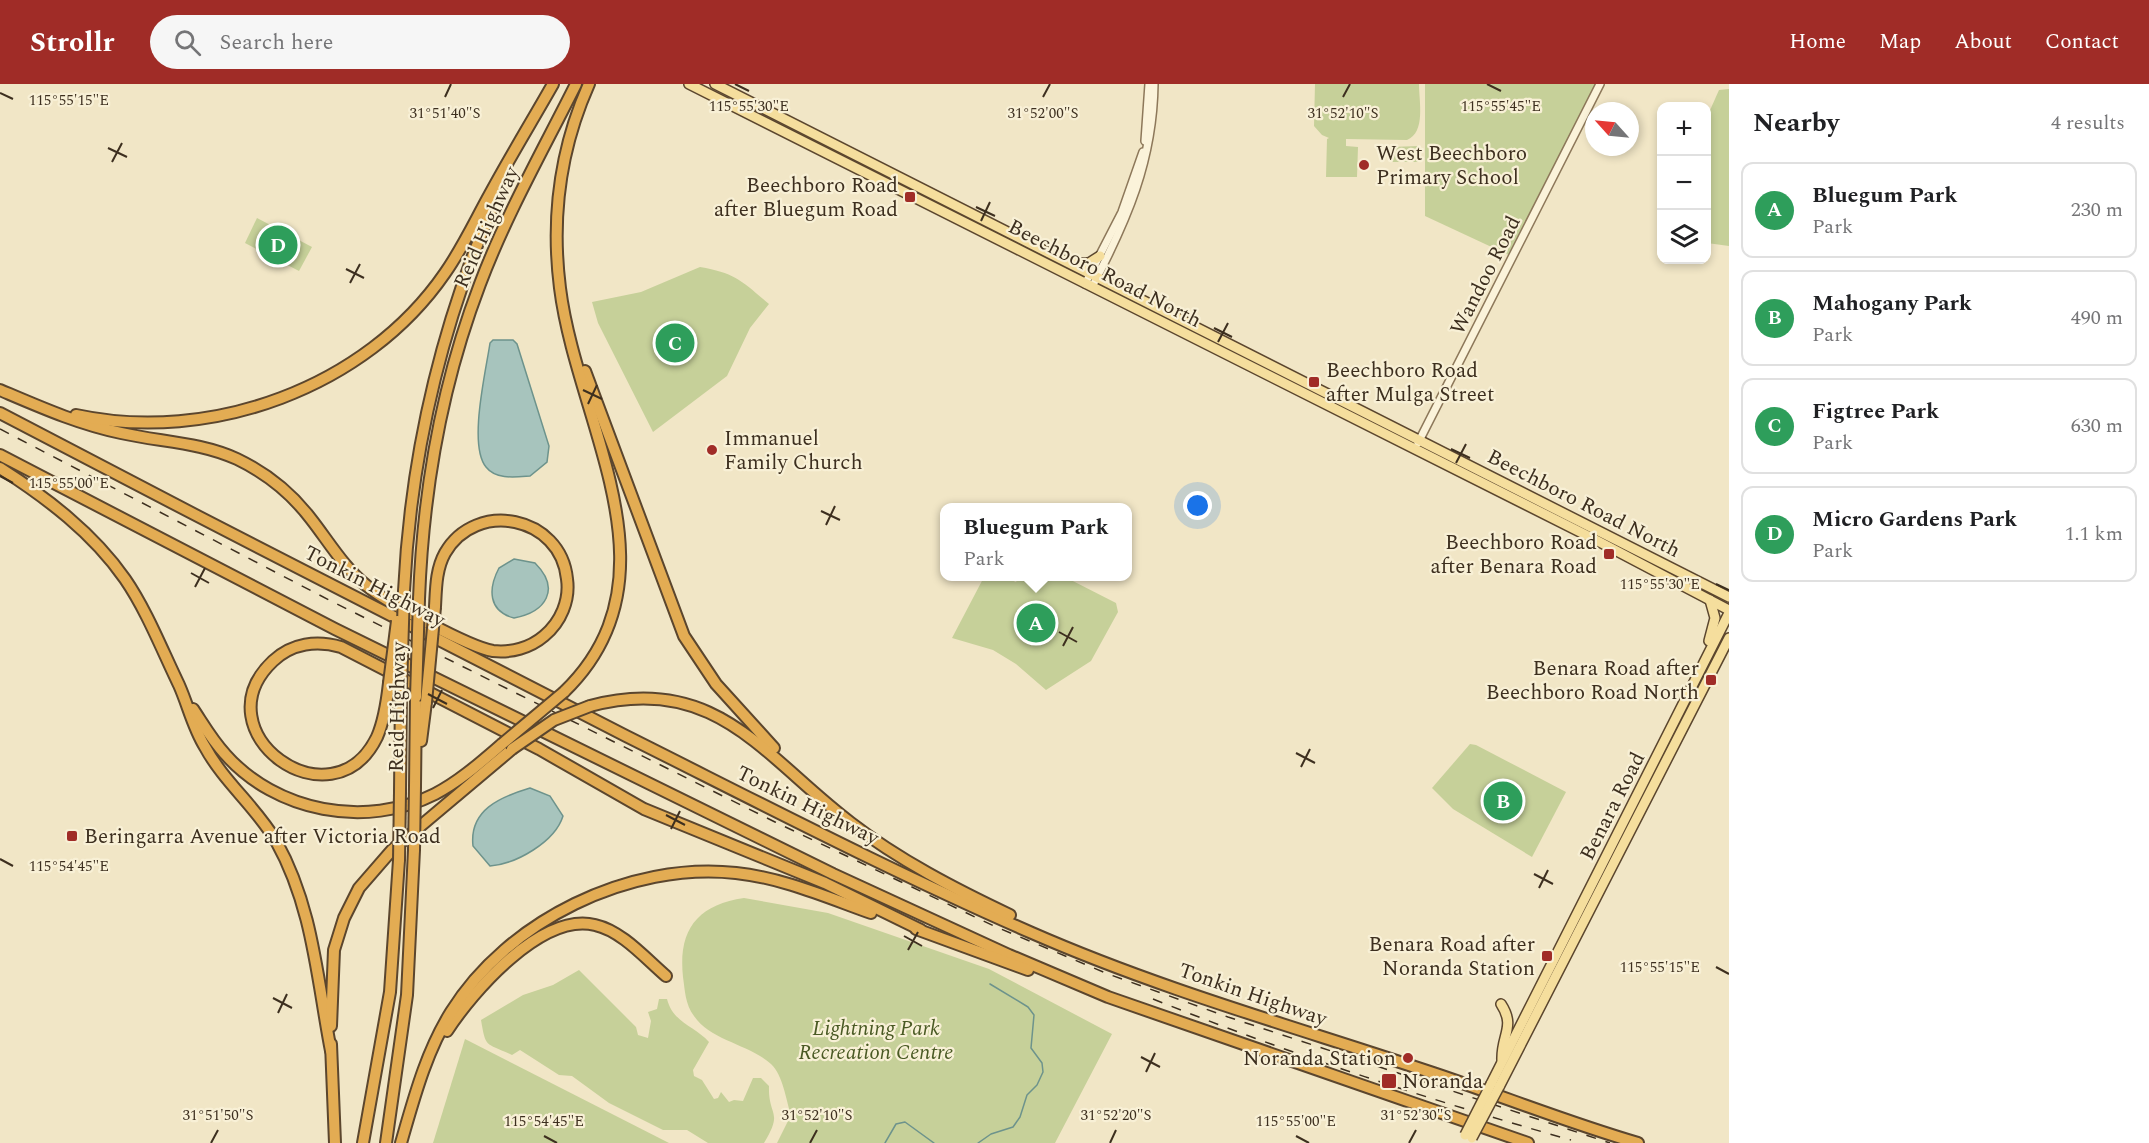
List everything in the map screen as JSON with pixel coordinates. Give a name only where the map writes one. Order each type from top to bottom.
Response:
[{"type":"highway","points":[[18,398],[83,416],[128,422],[174,422],[219,416],[252,408],[284,397],[326,378],[364,353],[399,324],[445,274],[553,84]]},
{"type":"highway","name":"Reid Highway","points":[[363,1143],[390,992],[399,860],[403,591],[413,485],[425,415],[452,312],[490,212],[553,84]]},
{"type":"highway","name":"Reid Highway","points":[[386,1143],[406,995],[421,700],[419,599],[428,487],[440,418],[457,351],[493,252],[576,84]]},
{"type":"highway","points":[[184,696],[211,737],[242,770],[280,795],[323,809],[368,812],[413,803],[454,783],[564,692],[591,663],[610,626],[616,607],[622,566],[611,493],[573,356],[556,251],[559,181],[571,131],[589,84]]},
{"type":"highway","points":[[567,322],[684,636],[716,684],[792,770]]},
{"type":"highway","points":[[0,390],[55,414],[101,428],[201,446],[254,469],[299,505],[366,586],[385,599],[485,649],[514,650],[533,644],[549,632],[560,616],[567,598],[566,568],[552,542],[537,530],[510,520],[481,524],[456,539],[444,555],[438,574],[435,607],[421,700]]},
{"type":"highway","name":"Tonkin Highway","points":[[0,413],[351,597],[848,847],[1035,934],[1265,1020],[1433,1073],[1580,1126],[1638,1143]]},
{"type":"highway","points":[[0,455],[335,629],[833,874],[1009,955],[1108,997]]},
{"type":"highway","points":[[0,468],[71,520],[114,565],[131,590],[184,696],[204,747],[264,823],[294,878],[313,939],[331,1051]]},
{"type":"highway","points":[[403,591],[389,683],[377,737],[366,753],[342,770],[313,774],[285,766],[263,746],[255,729],[252,709],[255,690],[269,664],[285,652],[303,645],[332,645],[351,651],[539,749],[644,809],[825,883],[921,930]]},
{"type":"highway","points":[[335,1143],[331,1051],[334,950],[344,918],[359,888],[392,850],[512,749],[554,720],[590,706],[614,700],[646,699],[693,706],[737,726],[792,770],[850,822],[913,864],[1004,912],[1132,971]]},
{"type":"highway","points":[[401,1142],[408,1116],[439,1034],[452,1010],[479,976],[521,938],[574,904],[613,889],[672,874],[737,873],[795,885],[1528,1143]]},
{"type":"highway","points":[[408,1116],[432,1056],[466,1005],[511,960],[551,931],[585,924],[606,929],[624,940],[666,976]]},
{"type":"main road","name":"Beechboro Road North","points":[[689,84],[1321,401],[1729,611]]},
{"type":"main road","name":"Beechboro Road North","points":[[715,84],[1314,385],[1729,597]]},
{"type":"main road","points":[[1070,263],[1088,263],[1100,256]]},
{"type":"main road","points":[[1314,385],[1321,401]]},
{"type":"main road","points":[[1692,688],[1697,669],[1713,633],[1714,609],[1710,600]]},
{"type":"main road","name":"Benara Road","points":[[1495,1085],[1502,1062],[1524,1015],[1663,746],[1729,611]]},
{"type":"main road","name":"Benara Road","points":[[1467,1140],[1689,720],[1729,638]]},
{"type":"main road","points":[[1663,746],[1674,735],[1681,720],[1689,720]]},
{"type":"main road","points":[[1575,916],[1576,920],[1599,890]]},
{"type":"main road","name":"Benara Road","points":[[1524,1015],[1531,1013],[1563,950],[1574,937]]},
{"type":"main road","points":[[1501,1004],[1509,1016],[1509,1025],[1502,1046],[1502,1062]]},
{"type":"street","points":[[1094,275],[1142,159],[1148,121],[1149,84]]},
{"type":"street","points":[[1089,285],[1143,172],[1152,127],[1154,84]]},
{"type":"street","name":"Wandoo Road","points":[[1415,449],[1600,84]]},
{"type":"green space","points":[[1315,84],[1419,84],[1420,116],[1417,130],[1407,140],[1346,139],[1346,146],[1358,147],[1357,177],[1326,177],[1327,139],[1329,138],[1322,135],[1314,126]]},
{"type":"green space","points":[[1425,84],[1600,84],[1591,102],[1585,102],[1585,114],[1513,257],[1425,216]]},
{"type":"green space","points":[[1729,89],[1729,246],[1711,244],[1711,108],[1719,90]]},
{"type":"green space","points":[[1419,146],[1419,162],[1390,162],[1391,147]]},
{"type":"green space","points":[[257,218],[312,247],[299,271],[245,243]]},
{"type":"green space","points":[[700,267],[722,272],[738,279],[769,304],[750,328],[727,376],[653,432],[598,323],[592,302],[641,292]]},
{"type":"green space","points":[[982,581],[1073,581],[1116,603],[1118,612],[1091,661],[1046,690],[1016,664],[993,650],[952,638]]},
{"type":"green space","points":[[1470,744],[1566,792],[1532,857],[1453,809],[1432,788]]},
{"type":"green space","name":"Lightning Park Recreation Centre","points":[[744,898],[828,913],[989,969],[1112,1034],[1055,1143],[777,1143],[791,1115],[775,1069],[762,1057],[720,1037],[701,1024],[689,1007],[684,987],[682,960],[684,946],[694,922],[714,907]]},
{"type":"green space","points":[[579,970],[636,1027],[638,1035],[648,1038],[651,1021],[648,1012],[657,1009],[659,999],[667,999],[674,1014],[709,1042],[693,1070],[694,1076],[702,1080],[714,1099],[718,1098],[721,1092],[729,1102],[743,1101],[753,1078],[761,1078],[769,1086],[774,1114],[773,1125],[764,1143],[708,1143],[687,1130],[663,1130],[609,1103],[572,1076],[559,1075],[520,1050],[512,1055],[488,1044],[481,1020],[523,995],[553,985]]},
{"type":"green space","points":[[465,1039],[669,1143],[433,1143]]},
{"type":"water","points":[[493,340],[513,340],[517,344],[549,446],[547,462],[530,476],[506,477],[495,474],[486,467],[481,457],[478,425],[490,343]]},
{"type":"water","points":[[514,559],[535,563],[543,573],[548,590],[542,605],[534,611],[514,618],[499,610],[495,605],[492,591],[499,568]]},
{"type":"water","points":[[530,788],[550,796],[563,816],[559,826],[533,850],[511,861],[490,866],[473,846],[476,823],[481,814],[498,801]]},
{"type":"waterway","points":[[978,1143],[991,1134],[1013,1127],[1020,1117],[1027,1095],[1037,1085],[1043,1072],[1042,1063],[1031,1048],[1034,1015],[1028,1007],[990,984]]},
{"type":"waterway","points":[[885,1143],[896,1124],[905,1122],[934,1143]]},
{"type":"railway","points":[[0,429],[329,600],[775,822],[994,926],[1108,974],[1228,1017],[1610,1143]]},
{"type":"railway","points":[[1153,999],[1256,1039],[1360,1075],[1571,1140]]},
{"type":"place","name":"West Beechboro Primary School","points":[[1364,165]]},
{"type":"place","name":"Beechboro Road after Bluegum Road","points":[[910,197]]},
{"type":"place","name":"Micro Gardens Park","points":[[278,245]]},
{"type":"place","name":"Figtree Park","points":[[675,343]]},
{"type":"place","name":"Beechboro Road after Mulga Street","points":[[1314,382]]},
{"type":"place","name":"Immanuel Family Church","points":[[712,450]]},
{"type":"place","name":"Beechboro Road after Benara Road","points":[[1609,554]]},
{"type":"place","name":"Bluegum Park","points":[[1036,623]]},
{"type":"place","name":"Benara Road after Beechboro Road North","points":[[1711,680]]},
{"type":"place","name":"Mahogany Park","points":[[1503,801]]},
{"type":"place","name":"Beringarra Avenue after Victoria Road","points":[[72,836]]},
{"type":"place","name":"Benara Road after Noranda Station","points":[[1547,956]]},
{"type":"place","name":"Noranda Station","points":[[1408,1058]]},
{"type":"place","name":"Noranda","points":[[1389,1081]]}]
